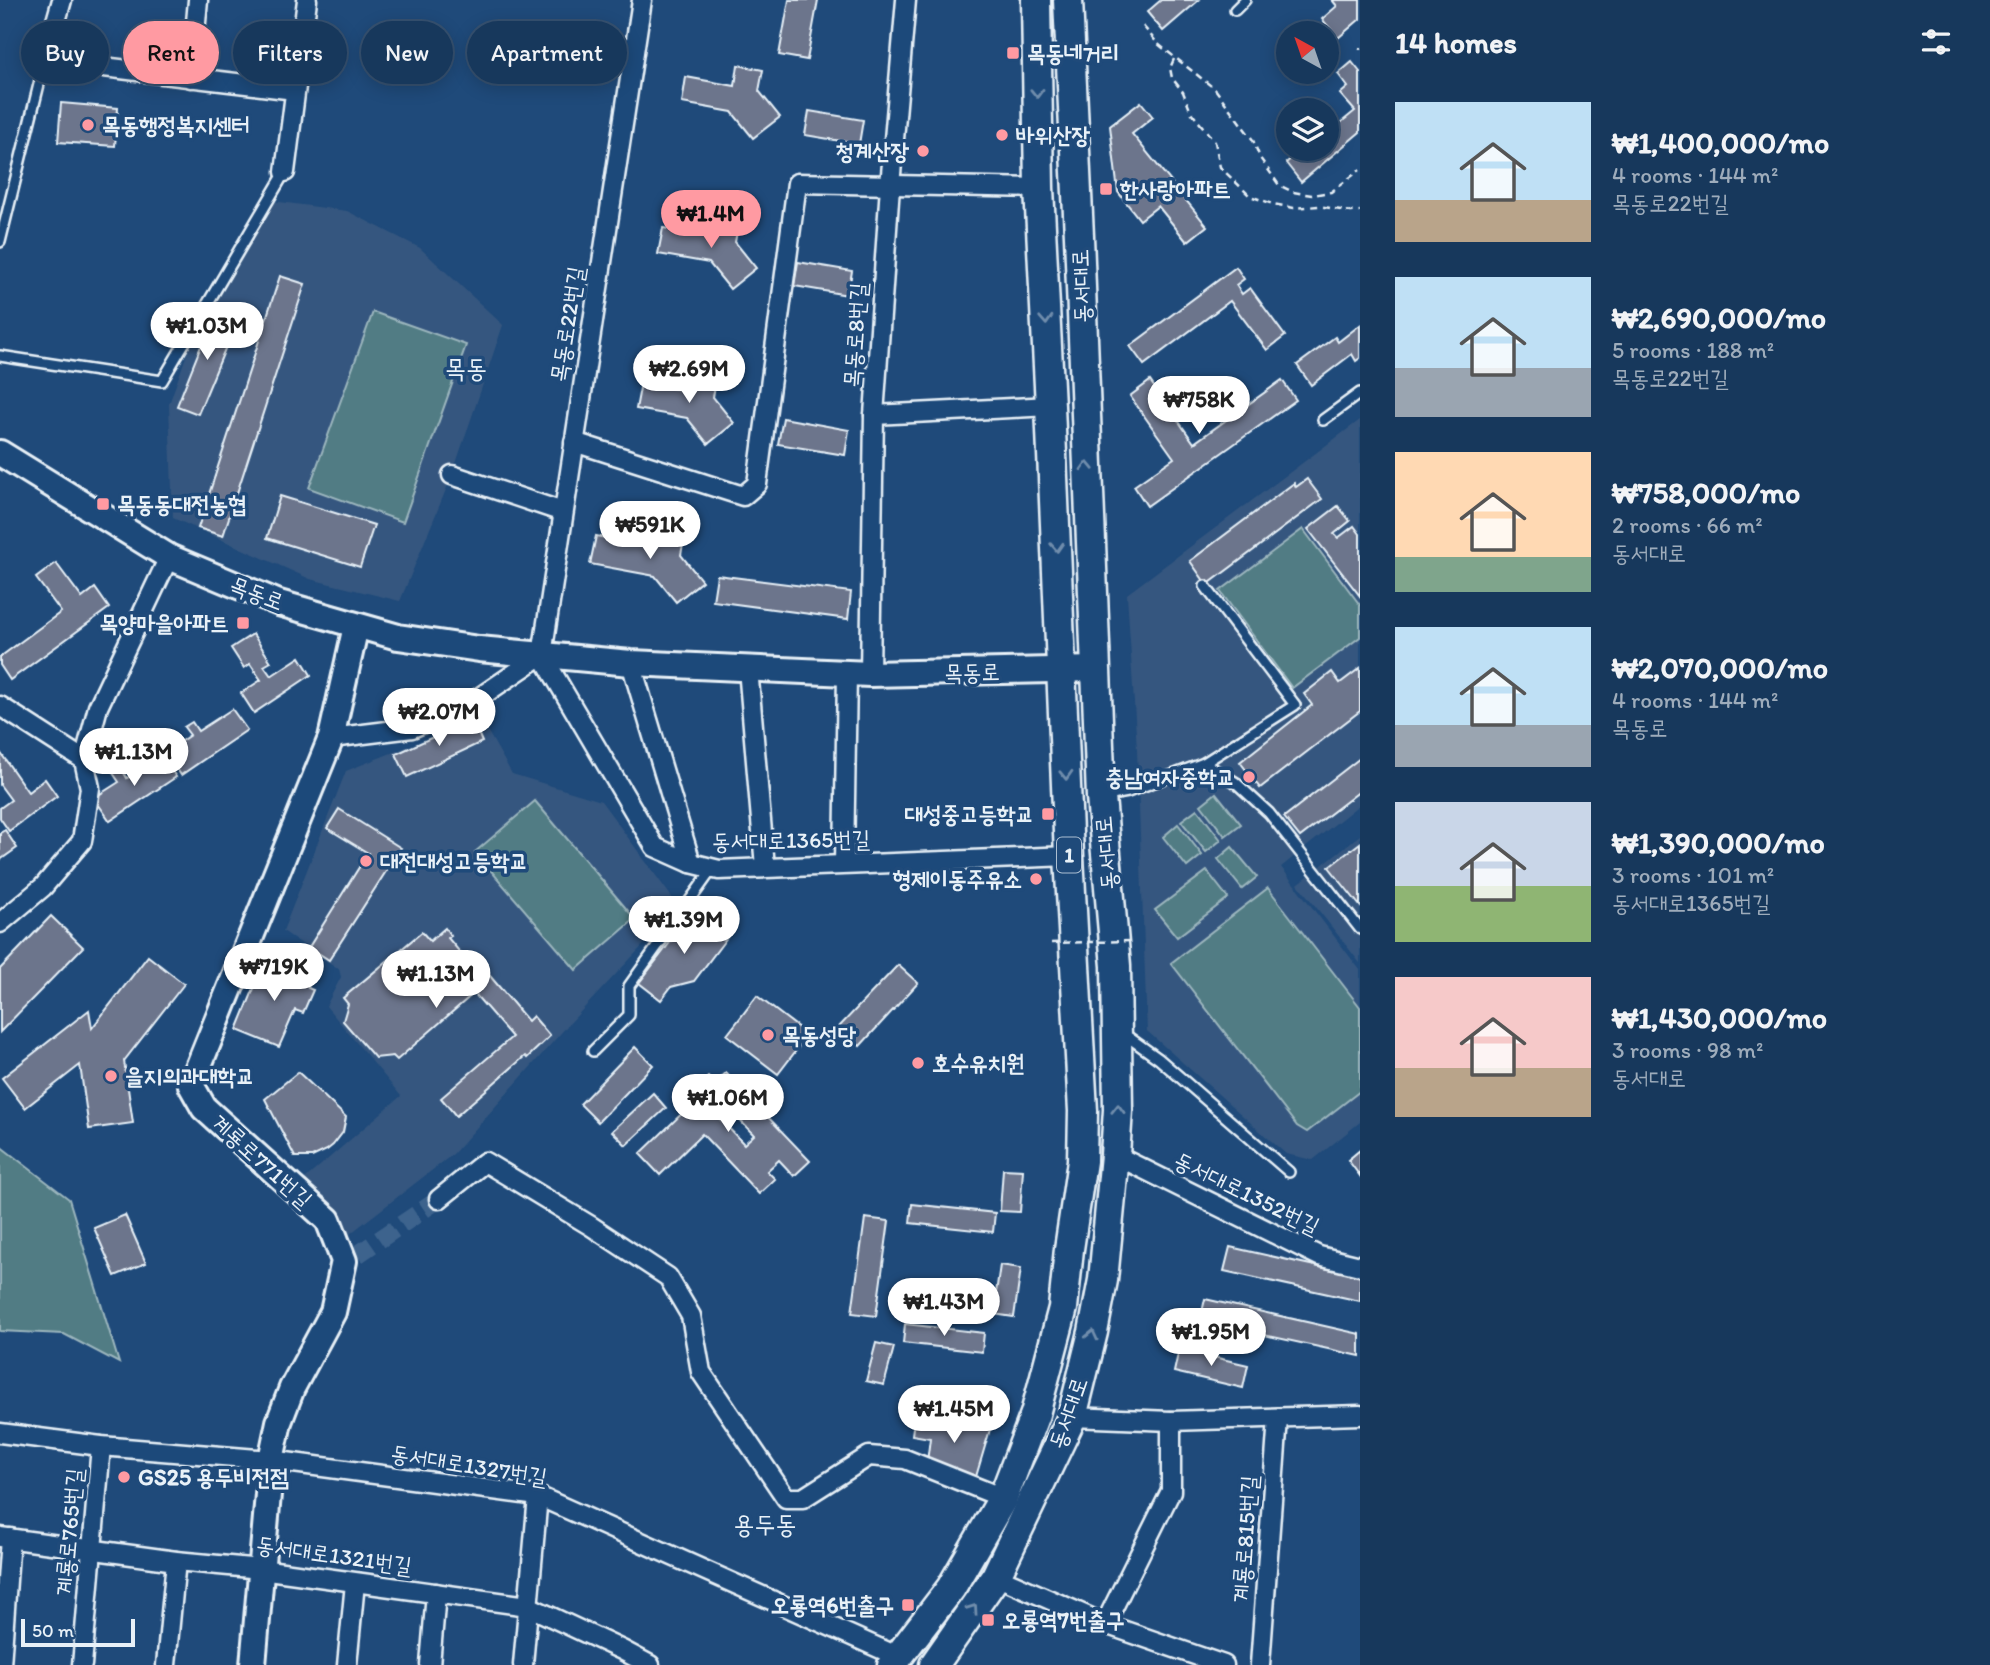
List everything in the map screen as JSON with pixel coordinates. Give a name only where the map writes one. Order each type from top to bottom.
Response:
[{"type":"main road","name":"동서대로","points":[[896,1661],[951,1588],[1003,1498],[1035,1414],[1063,1308],[1082,1161],[1083,1111],[1039,188],[1036,0]]},
{"type":"main road","name":"동서대로","points":[[934,1665],[996,1576],[1072,1417],[1093,1332],[1102,1280],[1115,1155],[1118,1110],[1116,965],[1101,797],[1068,0]]},
{"type":"street","points":[[56,21],[62,0]]},
{"type":"street","points":[[196,21],[198,0]]},
{"type":"street","points":[[285,172],[307,0]]},
{"type":"street","name":"목동로22번길","points":[[542,655],[642,0]]},
{"type":"street","name":"목동로8번길","points":[[859,673],[874,415],[906,0]]},
{"type":"street","points":[[219,81],[295,90]]},
{"type":"street","points":[[574,442],[743,496],[757,484],[797,183],[1039,188]]},
{"type":"street","points":[[874,415],[1050,406]]},
{"type":"street","name":"목동로","points":[[0,453],[169,557],[279,603],[398,637],[479,649],[631,663],[859,673],[1096,668]]},
{"type":"street","points":[[452,475],[563,512]]},
{"type":"street","points":[[0,923],[43,887],[82,841],[90,788],[84,760],[98,707],[169,557]]},
{"type":"street","name":"계룡로771번길","points":[[253,1665],[271,1460],[279,1422],[292,1388],[333,1312],[350,1258],[328,1220],[204,1108],[191,1084],[331,738],[356,626]]},
{"type":"street","points":[[331,738],[412,728],[474,701],[542,655]]},
{"type":"street","name":"동서대로1365번길","points":[[542,655],[655,847],[691,863],[719,870],[1069,856]]},
{"type":"street","points":[[631,663],[691,863]]},
{"type":"street","points":[[748,668],[765,867]]},
{"type":"street","points":[[844,864],[859,673]]},
{"type":"street","points":[[0,706],[84,760]]},
{"type":"street","name":"동서대로1352번길","points":[[1115,1155],[1320,1256],[1360,1266]]},
{"type":"street","points":[[439,1199],[485,1162],[591,1226],[667,1278],[691,1315],[701,1373],[786,1498],[803,1499],[869,1456],[905,1459],[1003,1498]]},
{"type":"street","points":[[1072,1417],[1171,1421],[1360,1415]]},
{"type":"street","name":"계룡로815번길","points":[[1260,1665],[1278,1418]]},
{"type":"street","points":[[1105,1624],[1171,1491],[1171,1421]]},
{"type":"street","name":"동서대로1327번길","points":[[0,1433],[101,1446],[271,1460],[538,1496],[896,1661]]},
{"type":"street","name":"계룡로765번길","points":[[82,1665],[101,1446]]},
{"type":"street","points":[[523,1665],[538,1496]]},
{"type":"street","points":[[1,1665],[5,1538]]},
{"type":"street","name":"동서대로1321번길","points":[[5,1538],[176,1562],[261,1569],[528,1606],[621,1657],[650,1665]]},
{"type":"street","points":[[166,1665],[176,1562]]},
{"type":"street","points":[[996,1576],[1105,1624],[1224,1665]]},
{"type":"street","points":[[347,1665],[355,1583]]},
{"type":"street","points":[[430,1665],[436,1593]]},
{"type":"lane","points":[[1234,9],[1245,0]]},
{"type":"lane","points":[[0,242],[39,84]]},
{"type":"lane","points":[[0,356],[162,381],[285,172]]},
{"type":"lane","points":[[1323,420],[1360,393]]},
{"type":"lane","points":[[1101,797],[1128,792],[1204,763],[1295,705],[1205,586]]},
{"type":"lane","points":[[1204,763],[1235,782],[1269,813],[1360,929]]},
{"type":"lane","points":[[593,1051],[629,1015],[629,986],[713,868]]},
{"type":"lane","points":[[1116,1029],[1159,1059],[1289,1172]]},
{"type":"path","points":[[1143,26],[1158,44],[1215,89],[1253,140],[1279,185],[1303,194],[1331,192],[1360,170]]},
{"type":"path","points":[[1175,58],[1171,68],[1172,78],[1183,92],[1191,113],[1215,142],[1220,167],[1250,196],[1294,208],[1319,206],[1360,212]]},
{"type":"path","points":[[1051,943],[1131,941]]},
{"type":"shaded area","points":[[272,201],[347,211],[420,248],[503,325],[452,475],[400,601],[310,579],[173,518],[169,404],[213,281]]},
{"type":"shaded area","name":"충남여자중학교","points":[[1360,420],[1360,804],[1281,867],[1360,970],[1360,1122],[1313,1160],[1286,1154],[1147,1031],[1137,749],[1127,594]]},
{"type":"shaded area","points":[[480,718],[512,774],[601,801],[679,907],[568,1025],[453,1154],[347,1236],[299,1184],[401,1096],[326,1006],[341,977],[339,969],[283,931],[346,771]]},
{"type":"shaded area","points":[[1360,835],[1360,963],[1298,884]]},
{"type":"green space","points":[[373,312],[466,345],[403,522],[309,488]]},
{"type":"green space","points":[[1303,529],[1360,605],[1360,637],[1292,688],[1220,591]]},
{"type":"green space","points":[[1216,793],[1241,824],[1225,836],[1201,805]]},
{"type":"green space","points":[[535,801],[635,919],[576,970],[475,852]]},
{"type":"green space","points":[[1197,809],[1221,840],[1206,852],[1181,821]]},
{"type":"green space","points":[[1178,824],[1202,855],[1187,867],[1163,837]]},
{"type":"green space","points":[[1232,847],[1257,877],[1242,889],[1218,859]]},
{"type":"green space","points":[[1207,871],[1228,898],[1177,937],[1155,910]]},
{"type":"green space","points":[[1268,888],[1360,1007],[1360,1091],[1307,1132],[1297,1126],[1171,963]]},
{"type":"green space","points":[[0,1146],[69,1199],[119,1363],[64,1334],[0,1331]]},
{"type":"building","points":[[789,0],[818,0],[807,60],[779,55]]},
{"type":"building","points":[[1161,0],[1199,0],[1163,31],[1147,12]]},
{"type":"building","points":[[1332,0],[1360,0],[1360,19],[1339,37],[1339,21],[1322,19],[1337,6]]},
{"type":"building","points":[[1352,62],[1360,72],[1360,132],[1339,150],[1339,124],[1355,111],[1340,94],[1348,87],[1339,73]]},
{"type":"building","points":[[738,65],[763,70],[759,91],[780,117],[753,138],[732,112],[682,103],[686,77],[735,86]]},
{"type":"building","points":[[1141,102],[1153,117],[1132,134],[1207,226],[1187,242],[1158,206],[1140,220],[1118,192],[1110,126]]},
{"type":"building","name":"목동행정복지센터","points":[[61,103],[118,108],[115,146],[58,142]]},
{"type":"building","points":[[809,111],[863,120],[859,144],[805,135]]},
{"type":"building","points":[[1288,161],[1326,161],[1301,182],[1286,163]]},
{"type":"building","points":[[715,216],[739,221],[735,242],[756,268],[730,289],[709,263],[658,254],[663,228],[711,236]]},
{"type":"building","points":[[798,262],[852,271],[848,295],[794,286]]},
{"type":"building","points":[[1236,267],[1244,279],[1236,285],[1242,294],[1250,288],[1285,336],[1267,350],[1230,301],[1144,365],[1130,346]]},
{"type":"building","points":[[280,276],[305,284],[223,536],[198,528]]},
{"type":"building","points":[[215,311],[237,320],[198,414],[177,406]]},
{"type":"building","points":[[1360,325],[1360,358],[1356,361],[1352,354],[1311,385],[1297,365],[1335,337],[1338,342]]},
{"type":"building","points":[[693,371],[717,375],[713,397],[734,423],[708,444],[687,418],[636,409],[641,383],[689,391]]},
{"type":"building","points":[[1282,380],[1296,400],[1147,506],[1134,486],[1174,458],[1130,396],[1150,381],[1194,443]]},
{"type":"building","points":[[783,418],[849,430],[845,455],[778,444]]},
{"type":"building","points":[[1307,479],[1322,499],[1207,585],[1190,561],[1294,483],[1296,487]]},
{"type":"building","points":[[280,496],[374,525],[360,567],[267,538]]},
{"type":"building","points":[[1338,506],[1350,521],[1334,534],[1338,538],[1354,526],[1360,534],[1360,596],[1308,529]]},
{"type":"building","points":[[660,528],[685,533],[681,555],[702,581],[676,602],[655,576],[590,564],[596,536],[656,548]]},
{"type":"building","points":[[56,563],[82,598],[95,588],[109,608],[10,680],[0,665],[0,657],[61,612],[36,578]]},
{"type":"building","points":[[717,575],[851,592],[848,619],[713,601]]},
{"type":"building","points":[[253,634],[271,662],[264,666],[271,676],[300,657],[311,675],[254,713],[241,693],[261,680],[250,664],[244,668],[231,648]]},
{"type":"building","points":[[1360,668],[1360,711],[1260,788],[1240,762],[1312,705],[1304,694],[1332,672],[1340,683]]},
{"type":"building","points":[[232,709],[247,730],[181,775],[165,752],[190,735],[184,727],[192,722],[198,731]]},
{"type":"building","points":[[472,719],[482,742],[407,777],[396,754]]},
{"type":"building","points":[[0,752],[28,792],[45,779],[57,796],[9,831],[0,818],[0,808],[11,800],[0,785]]},
{"type":"building","points":[[161,755],[176,777],[110,821],[94,798],[119,782],[113,773],[121,768],[127,778]]},
{"type":"building","points":[[1360,758],[1360,791],[1300,837],[1284,817]]},
{"type":"building","points":[[339,809],[401,848],[329,960],[309,947],[368,853],[327,828]]},
{"type":"building","points":[[5,830],[17,848],[0,860],[0,833]]},
{"type":"building","points":[[1360,843],[1360,906],[1329,867]]},
{"type":"building","points":[[695,910],[728,936],[694,981],[671,987],[661,1000],[639,983]]},
{"type":"building","points":[[51,916],[83,947],[0,1032],[0,969]]},
{"type":"building","points":[[445,928],[451,936],[448,938],[473,968],[479,963],[528,1021],[533,1016],[550,1036],[456,1116],[441,1098],[512,1037],[474,993],[397,1060],[393,1056],[375,1058],[343,1021],[348,1004],[343,998],[422,932],[430,941]]},
{"type":"building","points":[[148,956],[184,984],[124,1061],[133,1123],[89,1129],[80,1065],[25,1108],[2,1078],[89,1010],[92,1028]]},
{"type":"building","points":[[266,959],[292,969],[290,974],[310,982],[308,988],[313,990],[303,1013],[295,1010],[279,1047],[237,1030]]},
{"type":"building","points":[[898,965],[918,983],[860,1046],[839,1027]]},
{"type":"building","name":"목동성당","points":[[757,996],[808,1035],[778,1074],[727,1035]]},
{"type":"building","points":[[635,1047],[653,1065],[598,1122],[580,1104]]},
{"type":"building","points":[[298,1072],[346,1117],[343,1132],[333,1145],[312,1157],[295,1157],[265,1099]]},
{"type":"building","points":[[726,1073],[810,1161],[794,1176],[779,1160],[767,1171],[775,1179],[759,1194],[702,1134],[660,1175],[640,1154],[695,1101],[689,1095],[708,1077],[715,1083]],"holes":[[[728,1108],[754,1135],[744,1144],[718,1117]]]},
{"type":"building","points":[[653,1093],[666,1108],[626,1145],[612,1131]]},
{"type":"building","points":[[1360,1150],[1360,1176],[1348,1160]]},
{"type":"building","points":[[1003,1169],[1023,1170],[1020,1212],[1000,1211]]},
{"type":"building","points":[[912,1204],[995,1213],[993,1232],[910,1223]]},
{"type":"building","points":[[125,1215],[146,1263],[115,1276],[94,1228]]},
{"type":"building","points":[[865,1218],[889,1221],[876,1316],[852,1313]]},
{"type":"building","points":[[1230,1247],[1360,1276],[1360,1301],[1224,1271]]},
{"type":"building","points":[[1000,1265],[1021,1268],[1014,1317],[993,1314]]},
{"type":"building","points":[[1205,1299],[1360,1334],[1360,1356],[1200,1321]]},
{"type":"building","points":[[905,1324],[984,1333],[982,1352],[903,1343]]},
{"type":"building","points":[[876,1343],[894,1347],[884,1385],[866,1381]]},
{"type":"building","points":[[1179,1349],[1248,1365],[1243,1388],[1174,1372]]},
{"type":"building","points":[[914,1420],[991,1426],[975,1480],[927,1462],[930,1438],[912,1435]]},
{"type":"tunnel","points":[[357,1255],[439,1199]]},
{"type":"place","name":"목동네거리","points":[[1013,53]]},
{"type":"place","name":"목동행정복지센터","points":[[88,125]]},
{"type":"place","name":"바위산장","points":[[1002,135]]},
{"type":"place","name":"청계산장","points":[[923,151]]},
{"type":"place","name":"한사랑아파트","points":[[1106,189]]},
{"type":"place","name":"목동동대전농협","points":[[103,504]]},
{"type":"place","name":"목양마을아파트","points":[[243,623]]},
{"type":"place","name":"충남여자중학교","points":[[1249,777]]},
{"type":"place","name":"대성중고등학교","points":[[1048,814]]},
{"type":"place","name":"대전대성고등학교","points":[[366,861]]},
{"type":"place","name":"형제이동주유소","points":[[1036,879]]},
{"type":"place","name":"목동성당","points":[[768,1035]]},
{"type":"place","name":"호수유치원","points":[[918,1063]]},
{"type":"place","name":"을지의과대학교","points":[[111,1076]]},
{"type":"place","name":"GS25 용두비전점","points":[[124,1477]]},
{"type":"place","name":"오룡역6번출구","points":[[908,1605]]},
{"type":"place","name":"오룡역7번출구","points":[[988,1620]]},
{"type":"district","name":"목동","points":[[466,368]]},
{"type":"district","name":"용두동","points":[[765,1524]]}]
